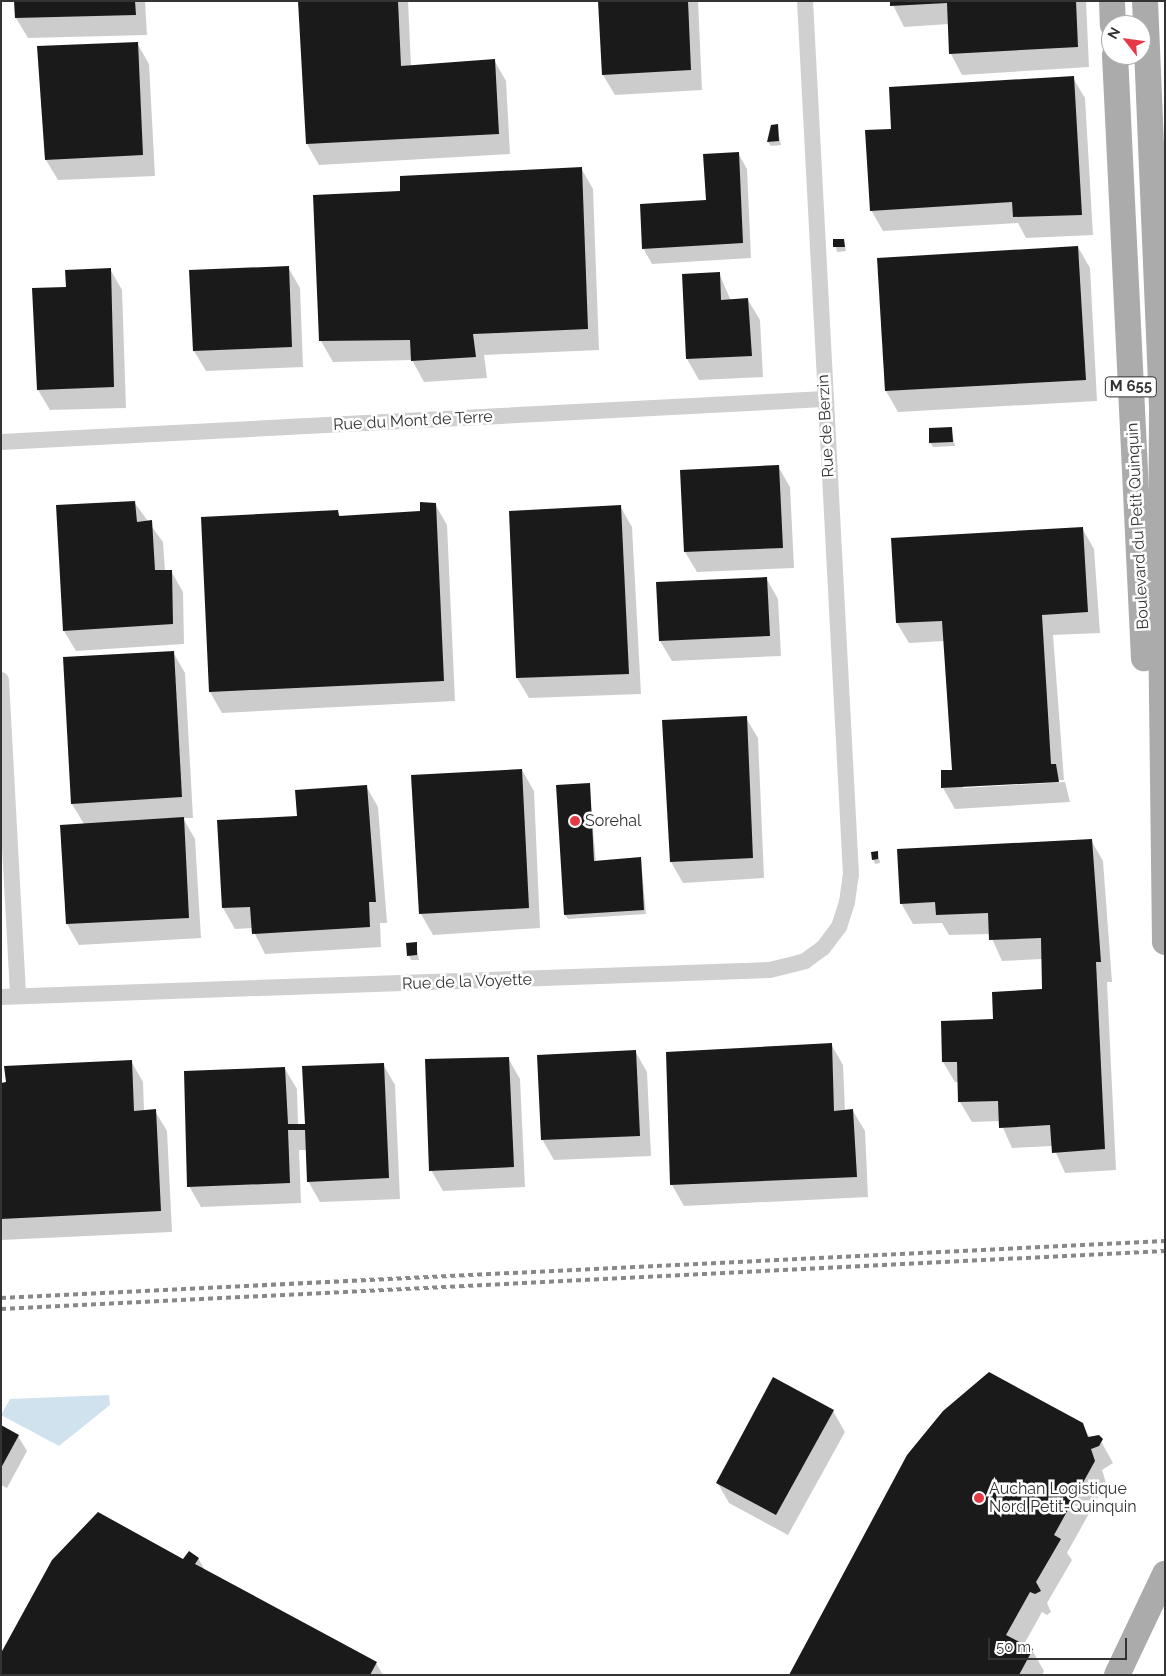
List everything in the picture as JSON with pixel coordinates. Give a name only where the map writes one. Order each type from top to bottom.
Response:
[{"type":"main road","points":[[1112,1],[1113,15]]},
{"type":"main road","name":"Boulevard du Petit Quinquin","points":[[1145,1],[1146,15]]},
{"type":"main road","name":"Boulevard du Petit Quinquin","points":[[1114,65],[1147,718],[1165,938]]},
{"type":"main road","name":"Boulevard du Petit Quinquin","points":[[1148,65],[1162,406],[1161,615],[1165,942]]},
{"type":"main road","points":[[1116,1675],[1165,1574]]},
{"type":"main road","points":[[1137,1675],[1165,1614]]},
{"type":"street","name":"Rue de Berzin","points":[[805,1],[824,399],[850,851]]},
{"type":"street","points":[[1151,16],[1154,1]]},
{"type":"street","name":"Rue du Mont de Terre","points":[[1,442],[824,399]]},
{"type":"street","points":[[1,680],[18,996]]},
{"type":"street","name":"Rue de la Voyette","points":[[1,997],[770,970],[805,961],[823,948],[839,926],[847,902],[850,851]]},
{"type":"water","points":[[109,1395],[110,1405],[59,1446],[1,1415],[10,1399]]},
{"type":"building","points":[[14,1],[135,1],[136,15],[15,18]]},
{"type":"building","points":[[298,1],[398,1],[401,66],[495,59],[499,134],[306,144]]},
{"type":"building","points":[[598,1],[688,1],[691,70],[602,75]]},
{"type":"building","points":[[890,1],[1076,1],[1078,47],[949,54],[947,3],[890,6]]},
{"type":"building","points":[[138,42],[143,155],[45,160],[37,46]]},
{"type":"building","points":[[1074,76],[1082,215],[1013,217],[1012,202],[870,211],[865,130],[891,129],[889,87]]},
{"type":"building","points":[[778,124],[779,141],[767,142],[771,125]]},
{"type":"building","points":[[739,152],[743,243],[642,249],[640,204],[706,200],[703,154]]},
{"type":"building","points":[[582,167],[588,329],[473,334],[476,357],[411,361],[410,340],[319,341],[313,195],[400,191],[400,176]]},
{"type":"building","points":[[833,239],[844,239],[845,247],[833,247]]},
{"type":"building","points":[[1078,246],[1086,380],[885,391],[877,258]]},
{"type":"building","points":[[289,266],[292,347],[193,351],[189,270]]},
{"type":"building","points":[[111,268],[114,387],[37,390],[32,288],[66,287],[65,270]]},
{"type":"building","points":[[720,272],[721,300],[748,298],[752,356],[686,359],[682,274]]},
{"type":"building","points":[[952,427],[953,442],[929,443],[929,428]]},
{"type":"building","points":[[779,465],[783,548],[684,552],[680,470]]},
{"type":"building","points":[[135,501],[137,522],[152,520],[155,570],[172,570],[173,624],[63,631],[56,505]]},
{"type":"building","points":[[420,502],[436,503],[444,681],[209,692],[201,517],[338,510],[339,516],[420,511]]},
{"type":"building","points":[[621,505],[629,674],[516,678],[509,511]]},
{"type":"building","points":[[1083,527],[1088,612],[1042,615],[1051,764],[1056,764],[1059,782],[941,788],[941,770],[952,770],[942,621],[896,623],[891,538]]},
{"type":"building","points":[[767,577],[770,636],[659,641],[656,582]]},
{"type":"building","points":[[174,651],[182,797],[71,804],[63,657]]},
{"type":"building","points":[[747,716],[753,858],[670,862],[662,720]]},
{"type":"building","points":[[522,769],[529,908],[419,914],[411,775]]},
{"type":"building","name":"Sorehal","points":[[590,783],[594,861],[641,857],[644,910],[564,915],[556,785]]},
{"type":"building","points":[[367,785],[376,902],[369,902],[370,927],[252,934],[250,907],[222,908],[217,820],[297,816],[295,790]]},
{"type":"building","points":[[184,817],[189,918],[66,924],[60,825]]},
{"type":"building","points":[[1092,839],[1101,962],[1096,962],[1105,1149],[1052,1153],[1050,1125],[999,1128],[998,1101],[958,1102],[957,1062],[942,1062],[941,1021],[993,1019],[992,992],[1042,989],[1041,938],[989,940],[988,913],[936,915],[935,902],[900,904],[897,849]]},
{"type":"building","points":[[878,851],[878,859],[872,860],[871,852]]},
{"type":"building","points":[[417,942],[417,955],[407,956],[406,943]]},
{"type":"building","points":[[832,1043],[834,1111],[853,1109],[857,1177],[670,1185],[666,1052]]},
{"type":"building","points":[[636,1050],[640,1136],[541,1140],[537,1055]]},
{"type":"building","points":[[509,1057],[514,1167],[429,1171],[425,1059]]},
{"type":"building","points":[[132,1060],[134,1111],[156,1109],[161,1211],[1,1219],[1,1083],[6,1082],[4,1066]]},
{"type":"building","points":[[384,1063],[389,1178],[307,1182],[305,1130],[288,1130],[290,1183],[187,1187],[184,1071],[285,1067],[288,1124],[305,1124],[302,1066]]},
{"type":"building","name":"Auchan Logistique Nord Petit-Quinquin","points":[[989,1372],[1083,1423],[1088,1437],[1099,1435],[1103,1439],[1099,1446],[1091,1449],[1095,1461],[1054,1535],[1061,1539],[1036,1582],[1041,1591],[1035,1594],[1030,1592],[1006,1635],[1033,1649],[1019,1675],[789,1675],[907,1455],[943,1411]]},
{"type":"building","points":[[773,1377],[834,1410],[776,1515],[716,1483]]},
{"type":"building","points":[[1,1425],[19,1435],[1,1468]]},
{"type":"building","points":[[98,1512],[183,1559],[189,1551],[199,1558],[195,1564],[377,1662],[370,1675],[1,1675],[1,1653],[52,1560]]},
{"type":"railway","points":[[1,1298],[1165,1241]]},
{"type":"railway","points":[[1,1309],[1165,1251]]},
{"type":"place","name":"Sorehal","points":[[575,821]]},
{"type":"place","name":"Auchan Logistique Nord Petit-Quinquin","points":[[979,1498]]}]
